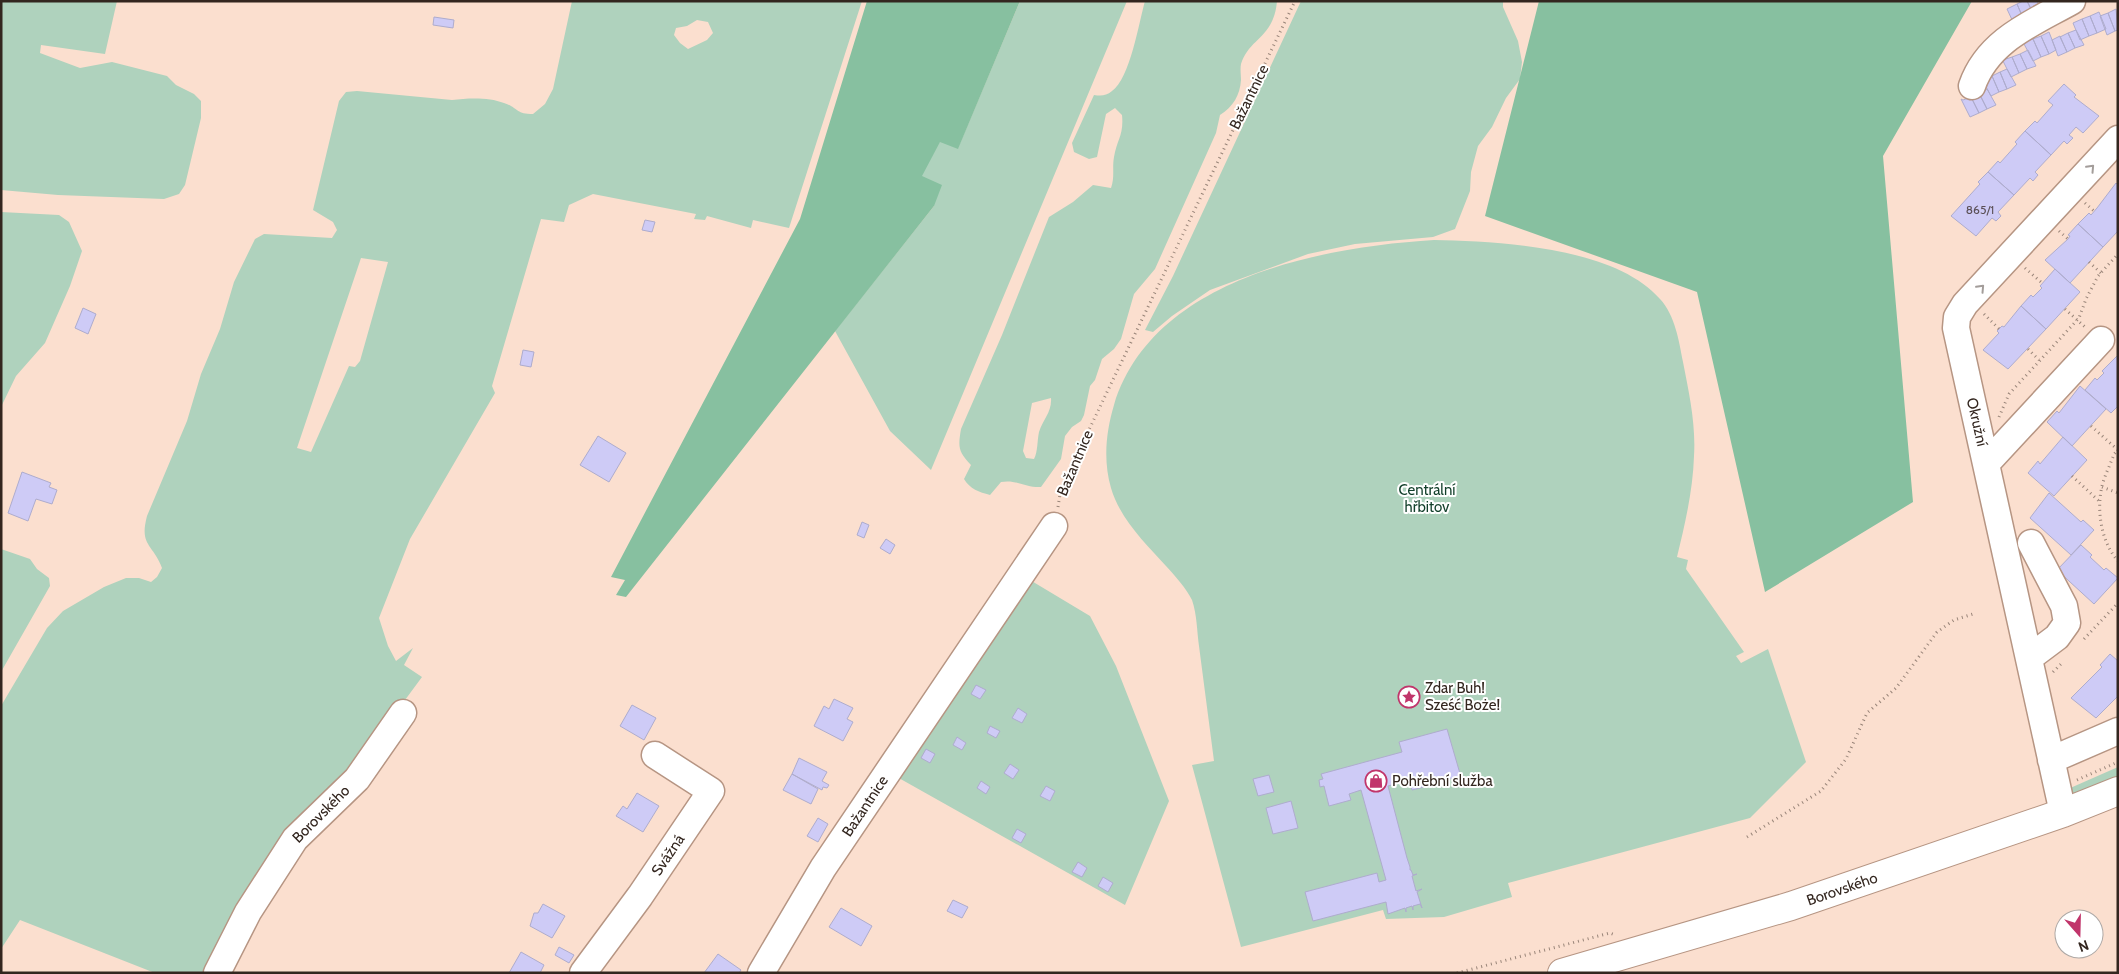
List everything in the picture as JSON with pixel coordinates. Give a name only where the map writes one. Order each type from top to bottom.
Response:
[{"type":"main road","name":"Borovského","points":[[1562,973],[1792,906],[2063,812],[2118,791]]},
{"type":"street","points":[[1972,86],[1976,72],[1992,52],[2009,36],[2072,1]]},
{"type":"street","name":"Okružní","points":[[2063,812],[1956,328],[1957,317],[1965,304],[2118,139]]},
{"type":"street","points":[[1986,464],[2094,334]]},
{"type":"street","name":"Bažantnice","points":[[761,973],[823,868],[1054,526]]},
{"type":"street","points":[[2029,658],[2057,638],[2067,623],[2064,606],[2031,543]]},
{"type":"street","name":"Borovského","points":[[217,973],[248,912],[295,839],[357,779],[403,713]]},
{"type":"street","points":[[2051,760],[2118,731]]},
{"type":"street","name":"Svážná","points":[[584,973],[640,896],[711,791],[655,755]]},
{"type":"path","name":"Bažantnice","points":[[1054,526],[1061,488],[1295,1]]},
{"type":"path","points":[[1997,420],[2009,394],[2077,320],[2101,272],[2118,254]]},
{"type":"path","points":[[2089,262],[2101,272]]},
{"type":"path","points":[[2021,264],[2042,283]]},
{"type":"path","points":[[2065,308],[2094,334]]},
{"type":"path","points":[[1980,310],[1999,329]]},
{"type":"path","points":[[2028,348],[2039,360]]},
{"type":"path","points":[[2091,426],[2118,450],[2114,454],[2102,487],[2100,501],[2101,523],[2104,536],[2118,561]]},
{"type":"path","points":[[2072,476],[2100,501]]},
{"type":"path","points":[[2102,487],[2118,492]]},
{"type":"path","points":[[2078,646],[2118,603]]},
{"type":"path","points":[[1747,837],[1821,791],[1846,759],[1867,713],[1896,688],[1937,632],[1954,620],[1973,614]]},
{"type":"path","points":[[2051,675],[2064,660]]},
{"type":"green space","points":[[1,1],[117,1],[105,54],[41,45],[40,53],[80,68],[112,62],[167,76],[176,85],[194,94],[201,101],[201,118],[185,185],[179,194],[164,199],[58,195],[1,190]]},
{"type":"green space","points":[[572,1],[862,1],[789,228],[753,220],[751,228],[707,216],[705,220],[694,219],[696,214],[593,194],[569,205],[564,222],[541,219],[492,386],[495,393],[410,539],[379,618],[388,646],[396,661],[413,648],[404,665],[422,677],[340,788],[211,973],[155,973],[20,920],[1,949],[1,706],[47,628],[63,611],[104,587],[126,578],[139,578],[151,582],[157,577],[162,568],[146,539],[145,526],[147,516],[187,421],[201,374],[220,329],[234,282],[255,239],[264,234],[332,238],[337,230],[333,222],[313,210],[339,101],[346,92],[357,91],[452,100],[472,98],[498,101],[520,112],[533,114],[545,104],[553,89]],"holes":[[[697,20],[708,22],[713,33],[707,40],[688,49],[674,35],[676,28],[687,26]],[[361,258],[388,262],[360,361],[355,367],[349,366],[311,452],[297,448]]]},
{"type":"green space","points":[[867,1],[1020,1],[958,149],[940,142],[922,176],[942,185],[934,206],[626,597],[616,595],[625,580],[611,577],[800,219]]},
{"type":"green space","points":[[1020,1],[1127,1],[931,470],[890,431],[835,331],[934,206],[921,176],[940,141],[958,148]]},
{"type":"green space","points":[[1145,1],[1277,1],[1271,23],[1245,55],[1241,64],[1241,80],[1237,96],[1229,108],[1220,115],[1216,133],[1155,269],[1134,294],[1121,339],[1114,349],[1102,359],[1095,380],[1090,386],[1084,415],[1081,421],[1072,427],[1065,436],[1061,459],[1041,487],[1006,481],[1001,482],[990,495],[982,493],[972,488],[964,479],[971,465],[960,448],[961,429],[1002,335],[1049,217],[1073,202],[1093,185],[1111,188],[1115,151],[1122,127],[1122,115],[1115,108],[1106,114],[1097,157],[1089,159],[1074,152],[1072,143],[1094,95],[1110,93],[1124,75],[1133,49]],"holes":[[[1051,398],[1051,403],[1039,432],[1034,459],[1026,458],[1023,451],[1032,403]]]},
{"type":"green space","points":[[1301,1],[1503,1],[1503,7],[1518,41],[1522,62],[1520,79],[1506,98],[1492,127],[1478,146],[1471,172],[1470,191],[1455,229],[1433,237],[1355,244],[1308,254],[1210,290],[1172,316],[1153,332],[1145,330],[1173,276]]},
{"type":"green space","points":[[1539,1],[1972,1],[1883,156],[1913,502],[1765,592],[1697,292],[1485,216]]},
{"type":"green space","points":[[1,212],[59,215],[69,222],[82,251],[70,286],[45,343],[16,376],[1,407]]},
{"type":"green space","name":"Centrální hřbitov","points":[[1434,240],[1522,245],[1586,258],[1615,268],[1640,282],[1665,305],[1673,320],[1678,337],[1690,397],[1694,432],[1692,481],[1686,520],[1677,557],[1688,560],[1686,569],[1744,652],[1736,656],[1741,663],[1768,649],[1806,762],[1750,818],[1508,883],[1512,897],[1444,917],[1386,919],[1383,910],[1241,947],[1192,765],[1214,761],[1194,605],[1184,587],[1127,521],[1115,499],[1111,488],[1106,457],[1107,436],[1114,405],[1134,362],[1164,327],[1202,299],[1246,278],[1293,262],[1341,251]]},
{"type":"green space","points":[[1,549],[30,559],[37,569],[49,578],[50,586],[1,672]]},
{"type":"green space","points":[[1030,580],[1090,616],[1116,666],[1169,801],[1125,905],[897,777]]},
{"type":"green space","points":[[2118,767],[2118,783],[2075,798],[2068,794],[2068,789]]},
{"type":"building","points":[[2027,1],[2031,9],[2023,18],[2017,4]]},
{"type":"building","points":[[2027,1],[2037,1],[2042,11],[2031,9]]},
{"type":"building","points":[[2017,4],[2023,18],[2014,24],[2007,9]]},
{"type":"building","points":[[2116,9],[2118,30],[2115,31],[2108,13]]},
{"type":"building","points":[[2099,12],[2106,29],[2097,33],[2090,16]]},
{"type":"building","points":[[2108,13],[2115,31],[2107,35],[2100,16]]},
{"type":"building","points":[[2090,16],[2097,33],[2089,36],[2082,19]]},
{"type":"building","points":[[434,17],[454,20],[453,28],[433,25]]},
{"type":"building","points":[[2082,19],[2089,36],[2080,40],[2073,23]]},
{"type":"building","points":[[2076,30],[2084,45],[2075,48],[2068,33]]},
{"type":"building","points":[[2049,32],[2056,50],[2049,54],[2041,36]]},
{"type":"building","points":[[2068,33],[2075,48],[2067,52],[2060,37]]},
{"type":"building","points":[[2041,36],[2049,54],[2041,57],[2033,39]]},
{"type":"building","points":[[2060,36],[2067,52],[2058,56],[2052,40]]},
{"type":"building","points":[[2033,39],[2041,57],[2033,61],[2023,42]]},
{"type":"building","points":[[2028,50],[2036,66],[2027,69],[2020,54]]},
{"type":"building","points":[[2020,54],[2027,69],[2019,73],[2012,57]]},
{"type":"building","points":[[2012,57],[2019,73],[2011,77],[2002,59]]},
{"type":"building","points":[[2007,69],[2016,85],[2007,89],[2000,72]]},
{"type":"building","points":[[2000,72],[2007,89],[1999,92],[1992,76]]},
{"type":"building","points":[[1992,76],[1999,92],[1991,96],[1982,79]]},
{"type":"building","points":[[2064,84],[2076,95],[2074,97],[2099,116],[2083,133],[2076,127],[2069,135],[2073,138],[2067,144],[2064,141],[2051,155],[2025,131],[2035,121],[2037,123],[2053,105],[2048,101]]},
{"type":"building","points":[[1987,89],[1996,105],[1987,109],[1979,93]]},
{"type":"building","points":[[1979,93],[1987,109],[1979,113],[1971,97]]},
{"type":"building","points":[[1971,97],[1979,113],[1970,117],[1961,99]]},
{"type":"building","points":[[2025,131],[2051,155],[2035,172],[2038,175],[2033,181],[2030,178],[2014,195],[1988,172],[1998,161],[2000,163],[2017,144],[2015,142]]},
{"type":"building","points":[[1988,172],[2014,195],[1998,212],[2001,216],[1996,221],[1992,218],[1976,236],[1951,216],[1980,184],[1978,182]]},
{"type":"building","points":[[2116,183],[2118,185],[2118,231],[2103,247],[2078,224],[2089,213],[2091,215]]},
{"type":"building","points":[[645,220],[655,222],[652,232],[642,230]]},
{"type":"building","points":[[2078,224],[2103,247],[2070,283],[2045,260],[2068,239],[2070,236],[2068,235]]},
{"type":"building","points":[[2055,269],[2080,292],[2046,329],[2021,306],[2031,295],[2033,297],[2042,288],[2040,286]]},
{"type":"building","points":[[2021,306],[2046,329],[2008,369],[1983,350],[1999,333],[1997,331],[2002,326],[2004,327]]},
{"type":"building","points":[[83,308],[96,314],[88,334],[75,328]]},
{"type":"building","points":[[523,350],[534,352],[531,367],[520,365]]},
{"type":"building","points":[[2118,355],[2118,406],[2111,413],[2085,390],[2095,378],[2097,380],[2104,373],[2102,371]]},
{"type":"building","points":[[2080,386],[2106,409],[2072,446],[2047,422],[2057,411],[2059,413]]},
{"type":"building","points":[[598,436],[626,453],[609,482],[580,465]]},
{"type":"building","points":[[2063,437],[2087,460],[2054,496],[2028,473],[2038,461],[2040,464]]},
{"type":"building","points":[[22,472],[51,483],[49,487],[57,490],[52,504],[36,499],[28,521],[8,513]]},
{"type":"building","points":[[2049,493],[2081,522],[2083,520],[2094,530],[2071,555],[2030,518]]},
{"type":"building","points":[[862,522],[869,525],[864,538],[857,535]]},
{"type":"building","points":[[886,539],[895,545],[890,554],[880,548]]},
{"type":"building","points":[[2081,545],[2092,555],[2090,557],[2104,570],[2106,568],[2118,578],[2094,604],[2057,570]]},
{"type":"building","points":[[2110,654],[2118,661],[2118,696],[2096,718],[2071,698],[2102,667],[2100,665]]},
{"type":"building","points":[[976,685],[986,690],[980,699],[971,694]]},
{"type":"building","points":[[834,699],[853,708],[847,719],[853,722],[843,741],[814,726],[824,706],[829,709]]},
{"type":"building","points":[[632,705],[656,718],[644,740],[620,726]]},
{"type":"building","points":[[1018,708],[1027,714],[1022,723],[1012,718]]},
{"type":"building","points":[[990,726],[1000,731],[996,738],[987,733]]},
{"type":"building","points":[[1447,729],[1461,777],[1443,780],[1444,782],[1412,790],[1409,780],[1388,786],[1410,870],[1413,875],[1417,874],[1412,876],[1416,891],[1422,889],[1417,892],[1422,908],[1420,904],[1413,906],[1413,910],[1412,906],[1406,908],[1406,912],[1405,908],[1388,914],[1386,902],[1313,921],[1305,892],[1377,873],[1379,882],[1386,880],[1361,790],[1349,794],[1351,800],[1329,806],[1324,786],[1320,787],[1319,780],[1323,779],[1321,774],[1402,752],[1399,742]]},
{"type":"building","points":[[957,737],[966,743],[962,750],[953,745]]},
{"type":"building","points":[[926,749],[935,754],[930,763],[921,758]]},
{"type":"building","points":[[799,758],[827,772],[822,781],[829,785],[827,788],[823,787],[822,790],[792,774]]},
{"type":"building","points":[[1010,764],[1019,770],[1013,779],[1004,773]]},
{"type":"building","points":[[792,774],[818,789],[811,804],[783,790]]},
{"type":"building","points":[[1269,775],[1274,792],[1258,796],[1253,779]]},
{"type":"building","points":[[981,781],[990,787],[986,794],[977,788]]},
{"type":"building","points":[[1046,786],[1055,791],[1050,801],[1040,796]]},
{"type":"building","points":[[637,793],[659,806],[643,832],[616,816],[623,806],[627,809]]},
{"type":"building","points":[[1291,801],[1298,828],[1273,834],[1266,808]]},
{"type":"building","points":[[818,818],[828,824],[818,842],[807,836]]},
{"type":"building","points":[[1017,829],[1026,834],[1021,843],[1012,838]]},
{"type":"building","points":[[1078,862],[1087,868],[1082,877],[1072,872]]},
{"type":"building","points":[[1103,877],[1113,883],[1108,892],[1098,886]]},
{"type":"building","points":[[953,900],[968,907],[962,918],[947,911]]},
{"type":"building","points":[[543,904],[565,916],[552,938],[530,926],[534,913],[538,913]]},
{"type":"building","points":[[841,908],[872,926],[861,946],[829,927]]},
{"type":"building","points":[[559,947],[574,955],[569,963],[555,955]]},
{"type":"building","points":[[521,952],[544,965],[540,973],[509,973]]},
{"type":"building","points":[[718,954],[741,970],[739,973],[704,973]]},
{"type":"place","name":"Zdar Buh! Sześć Boże!","points":[[1409,697]]},
{"type":"place","name":"Pohřební služba","points":[[1376,781]]}]
